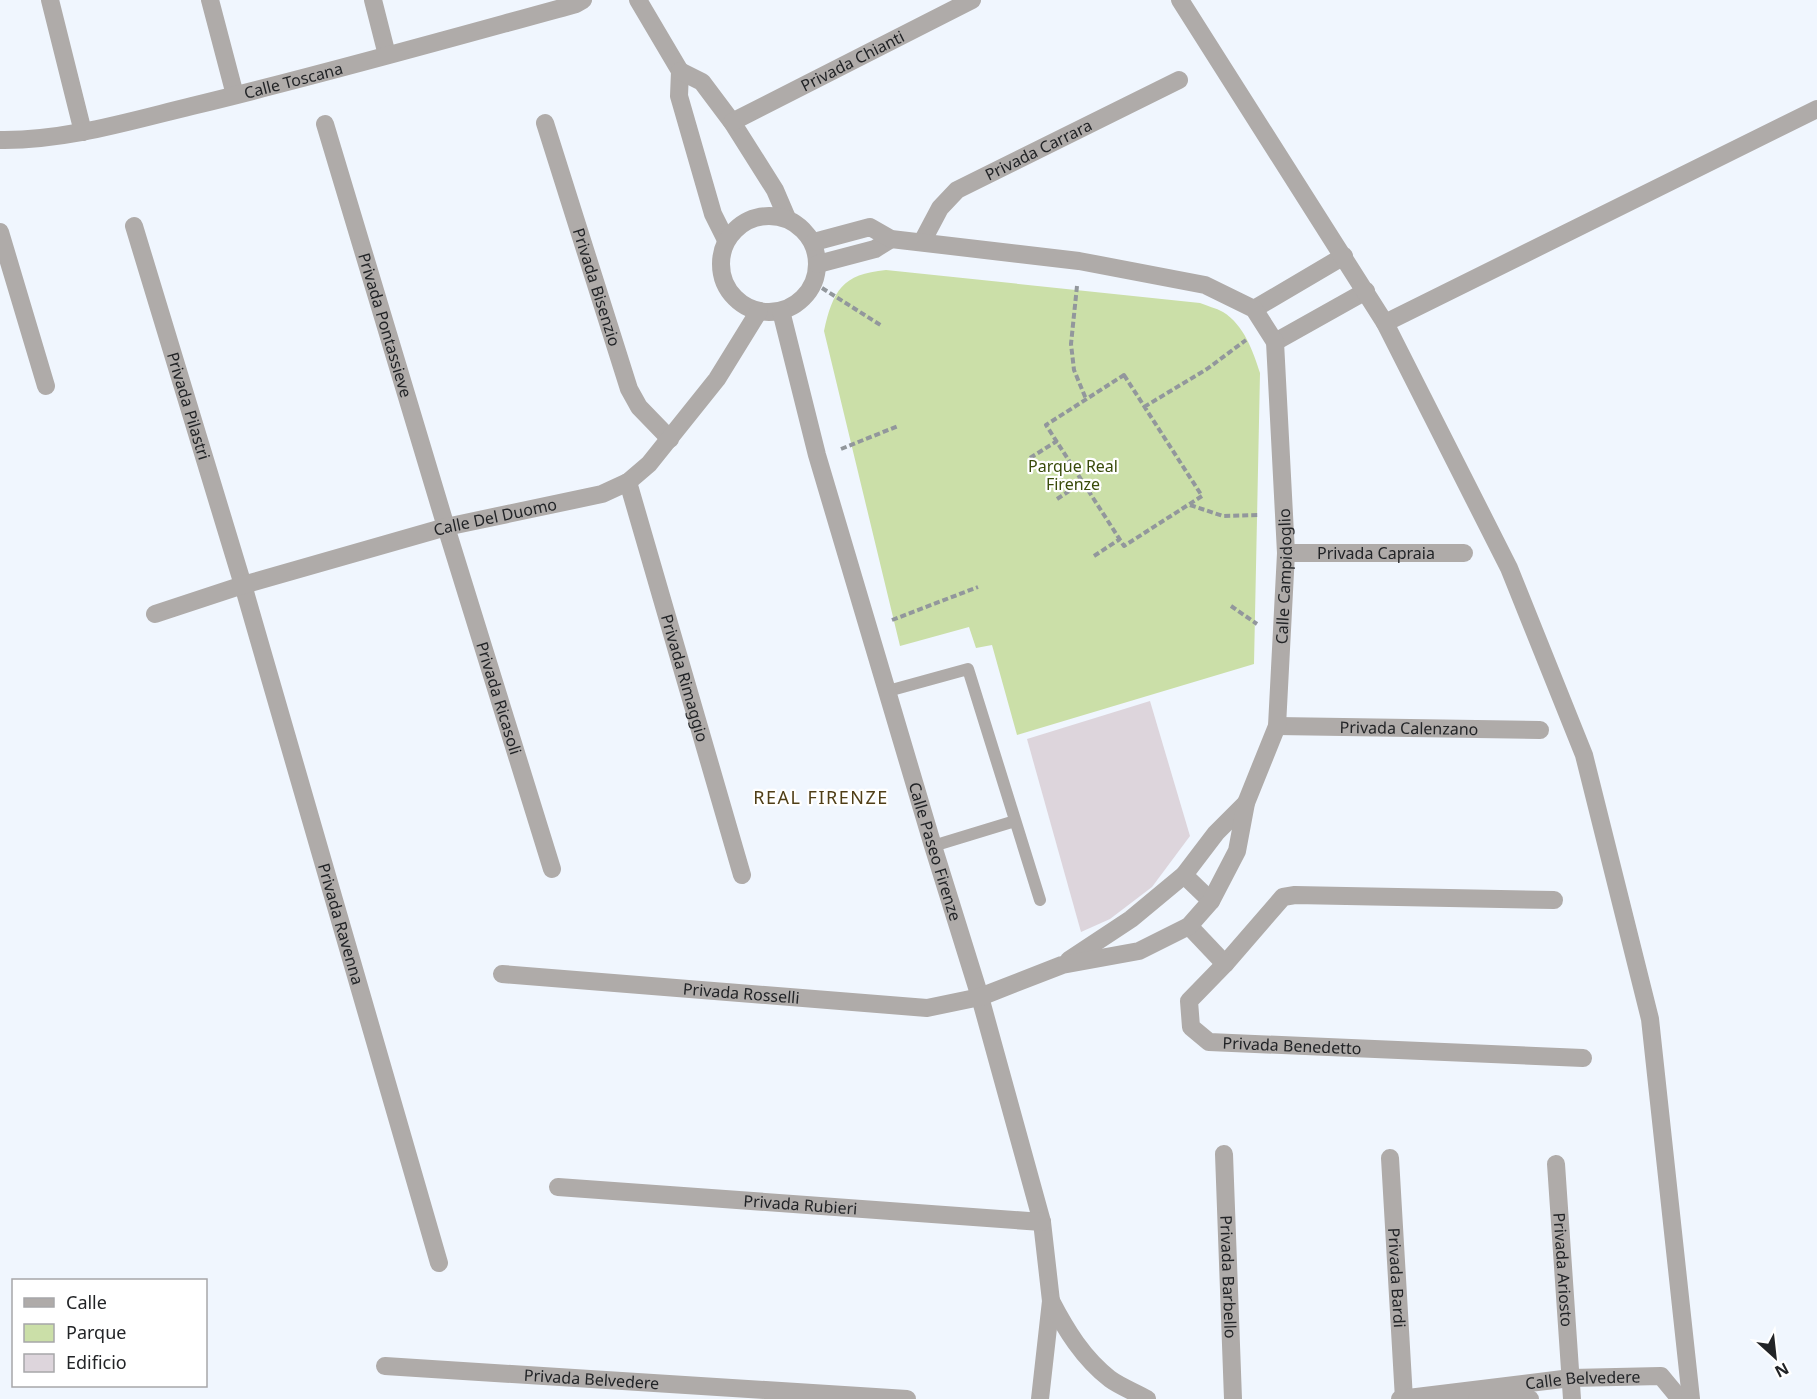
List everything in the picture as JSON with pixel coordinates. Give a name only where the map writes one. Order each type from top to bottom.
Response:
[{"type":"street","points":[[50,0],[83,132]]},
{"type":"street","points":[[210,0],[235,95]]},
{"type":"street","points":[[373,0],[387,55]]},
{"type":"street","name":"Calle Toscana","points":[[0,140],[83,132],[387,55],[576,4],[583,0]]},
{"type":"street","points":[[638,0],[680,71],[679,96],[713,214],[726,240]]},
{"type":"street","name":"Privada Chianti","points":[[732,123],[972,0]]},
{"type":"street","points":[[1180,0],[1385,323],[1509,568],[1584,755],[1650,1019],[1691,1399]]},
{"type":"street","points":[[680,71],[702,81],[732,123],[774,190],[787,218],[814,242],[818,264],[814,283],[800,301],[780,311],[759,311],[738,302],[725,284],[720,262],[726,240],[742,223],[764,215],[787,218]]},
{"type":"street","name":"Privada Carrara","points":[[922,242],[940,208],[957,190],[1179,80]]},
{"type":"street","points":[[1385,323],[1817,109]]},
{"type":"street","name":"Privada Bisenzio","points":[[545,123],[629,389],[639,407],[670,439]]},
{"type":"street","name":"Privada Pontassieve","points":[[325,124],[446,527]]},
{"type":"street","name":"Privada Pilastri","points":[[134,226],[243,585]]},
{"type":"street","name":"Calle Campidoglio","points":[[814,242],[870,227],[891,239],[1079,261],[1205,285],[1254,309],[1275,342],[1286,553],[1277,726],[1246,803],[1237,851],[1211,901],[1190,926],[1139,951],[1062,965],[980,997]]},
{"type":"street","points":[[0,232],[46,386]]},
{"type":"street","points":[[818,264],[875,249],[891,239]]},
{"type":"street","points":[[1254,309],[1344,256]]},
{"type":"street","points":[[1275,342],[1366,291]]},
{"type":"street","name":"Calle Del Duomo","points":[[154,614],[243,585],[446,527],[602,494],[628,482],[649,464],[717,380],[759,311]]},
{"type":"street","name":"Calle Paseo Firenze","points":[[780,311],[817,455],[980,997],[1042,1222],[1051,1301],[1040,1399]]},
{"type":"street","name":"Privada Rimaggio","points":[[628,482],[742,875]]},
{"type":"street","name":"Privada Ricasoli","points":[[446,527],[552,869]]},
{"type":"street","name":"Privada Capraia","points":[[1286,553],[1464,553]]},
{"type":"street","name":"Privada Ravenna","points":[[243,585],[439,1263]]},
{"type":"street","name":"Privada Calenzano","points":[[1277,726],[1540,730]]},
{"type":"street","name":"Calle Campidoglio","points":[[1062,965],[1131,919],[1184,874],[1216,834],[1246,803]]},
{"type":"street","points":[[1184,874],[1211,901]]},
{"type":"street","name":"Privada Benedetto","points":[[1554,900],[1294,895],[1283,897],[1225,964],[1189,1001],[1191,1026],[1209,1042],[1583,1058]]},
{"type":"street","points":[[1190,926],[1225,964]]},
{"type":"street","name":"Privada Rosselli","points":[[502,974],[927,1008],[980,997]]},
{"type":"street","name":"Privada Barbello","points":[[1224,1154],[1233,1399]]},
{"type":"street","name":"Privada Bardi","points":[[1390,1158],[1403,1399]]},
{"type":"street","name":"Privada Ariosto","points":[[1556,1164],[1572,1399]]},
{"type":"street","name":"Privada Rubieri","points":[[558,1187],[1042,1222]]},
{"type":"street","points":[[1051,1301],[1064,1327],[1082,1352],[1110,1379],[1147,1399]]},
{"type":"street","name":"Privada Belvedere","points":[[385,1366],[907,1399]]},
{"type":"street","name":"Calle Belvedere","points":[[1403,1399],[1571,1378],[1661,1376],[1680,1399]]},
{"type":"street","name":"Calle Belvedere","points":[[1403,1399],[1530,1399]]},
{"type":"lane","points":[[888,691],[968,669],[1040,900]]},
{"type":"lane","points":[[933,846],[1015,821]]},
{"type":"path","points":[[1079,261],[1071,344],[1074,370],[1086,399]]},
{"type":"path","points":[[814,283],[882,326]]},
{"type":"path","points":[[1144,407],[1207,369],[1266,326]]},
{"type":"path","points":[[1124,375],[1144,407],[1202,496],[1124,546],[1046,424],[1124,375]]},
{"type":"path","points":[[848,447],[898,426]]},
{"type":"path","points":[[1030,458],[1057,441]]},
{"type":"path","points":[[1057,500],[1083,482]]},
{"type":"path","points":[[1189,505],[1223,516],[1284,514]]},
{"type":"path","points":[[1094,556],[1120,539]]},
{"type":"path","points":[[870,629],[978,587]]},
{"type":"green space","name":"Parque Real Firenze","points":[[886,270],[1200,303],[1223,312],[1237,324],[1251,347],[1260,373],[1254,664],[1017,735],[992,645],[976,648],[969,627],[900,646],[824,331],[831,305],[842,287],[859,276]]},
{"type":"building","points":[[1150,701],[1190,836],[1152,887],[1110,919],[1081,932],[1027,739]]},
{"type":"district","name":"REAL FIRENZE","points":[[821,797]]}]
